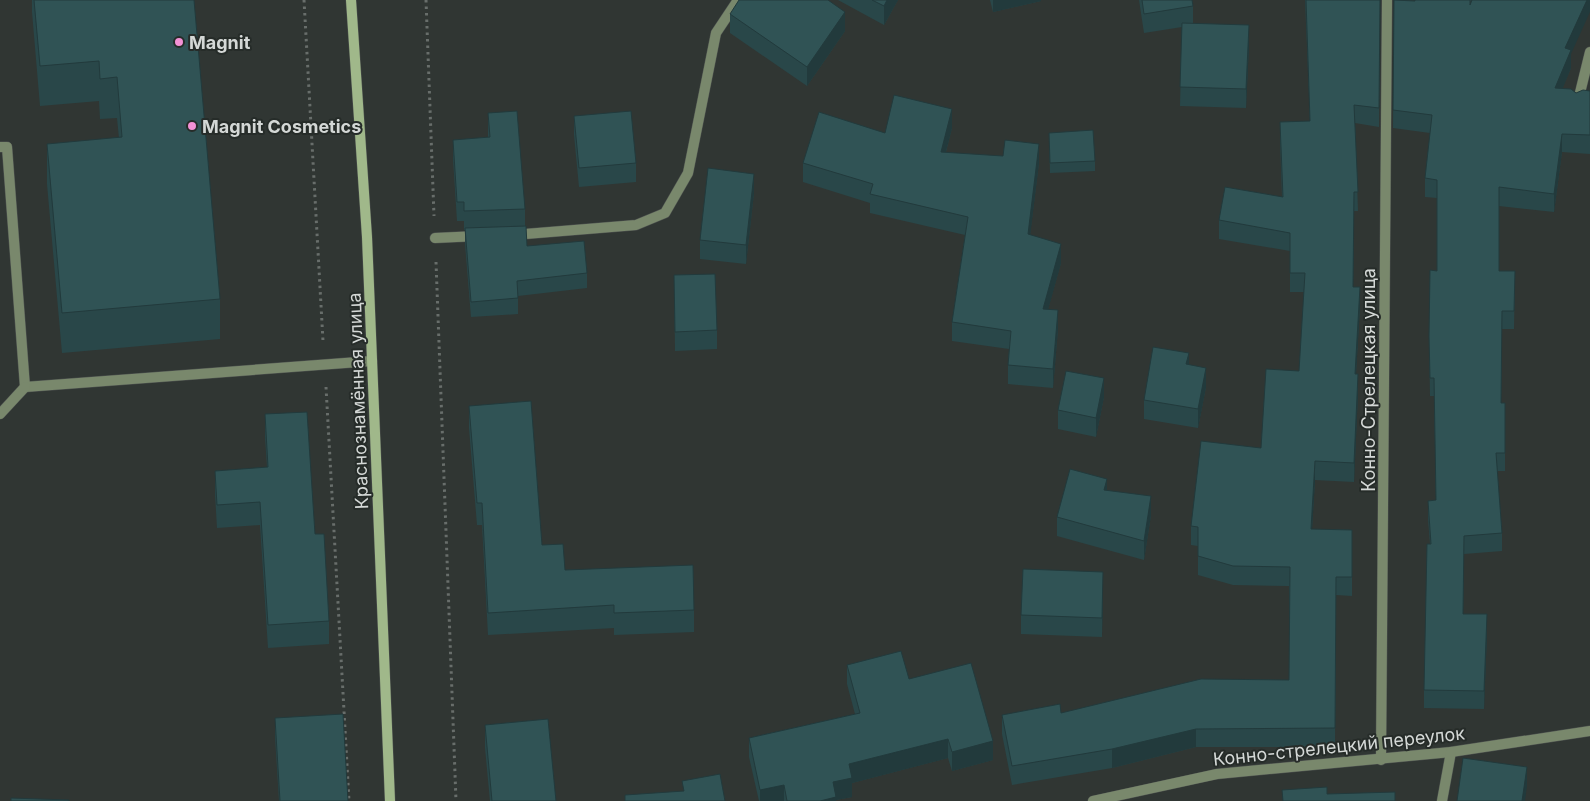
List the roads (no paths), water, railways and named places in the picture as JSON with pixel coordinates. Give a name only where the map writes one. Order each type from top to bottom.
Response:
[{"type":"street","name":"Краснознамённая улица","points":[[351,0],[367,237],[390,801]]},
{"type":"street","points":[[435,238],[498,236],[636,225],[666,213],[688,173],[716,33],[738,0]]},
{"type":"street","name":"Конно-Стрелецкая улица","points":[[1381,760],[1387,0]]},
{"type":"street","points":[[1577,105],[1590,52]]},
{"type":"street","points":[[0,148],[7,147],[25,387]]},
{"type":"street","points":[[0,414],[25,387],[372,361]]},
{"type":"street","name":"Конно-стрелецкий переулок","points":[[1093,801],[1217,774],[1451,752],[1590,731]]},
{"type":"street","points":[[1442,801],[1451,752]]},
{"type":"place","name":"Magnit","points":[[179,42]]},
{"type":"place","name":"Magnit Cosmetics","points":[[192,126]]}]
